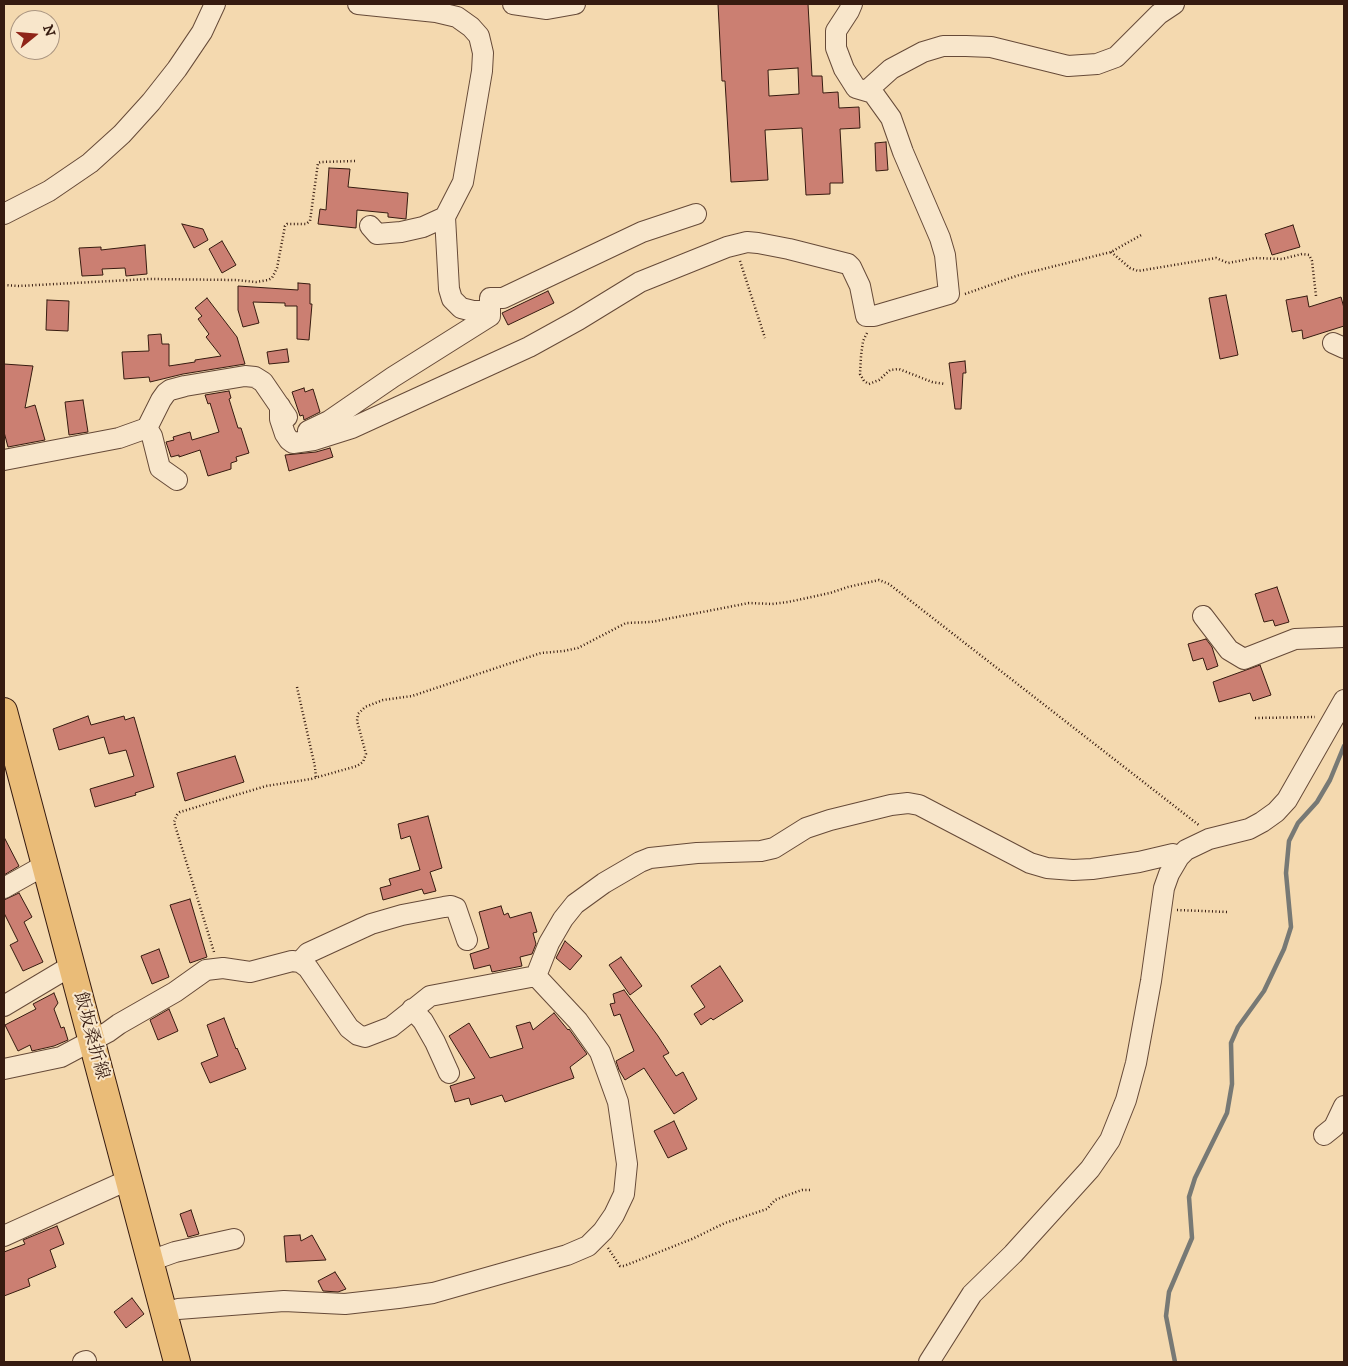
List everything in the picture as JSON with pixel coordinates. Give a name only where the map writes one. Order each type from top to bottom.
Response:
[{"type":"main road","name":"飯坂桑折線","points":[[4,711],[177,1362]]},
{"type":"street","points":[[4,214],[50,191],[90,164],[122,134],[177,69],[202,32],[215,4]]},
{"type":"street","points":[[358,4],[442,9],[471,27],[479,36],[483,53],[482,71],[463,182],[445,217],[449,289],[452,299],[461,308],[473,311],[488,311]]},
{"type":"street","points":[[513,4],[547,9],[575,4]]},
{"type":"street","points":[[852,4],[850,11],[836,32],[836,48],[844,69],[856,88],[873,93]]},
{"type":"street","points":[[280,406],[282,427],[288,440],[293,443],[314,440],[352,428],[529,347],[640,282],[734,245],[747,242],[845,262],[851,267],[860,286],[866,316],[874,316],[949,294],[944,255],[937,231],[902,152],[891,118],[873,93],[871,87],[891,69],[923,52],[943,46],[991,48],[1068,66],[1097,64],[1116,57],[1159,14],[1174,4]]},
{"type":"street","points":[[4,460],[119,438],[147,428],[161,400],[170,390],[245,376],[255,376],[263,382],[296,431],[300,433],[316,428],[490,316],[488,311],[490,298],[503,298],[642,232],[696,214]]},
{"type":"street","points":[[370,226],[378,234],[400,232],[423,227],[445,217]]},
{"type":"street","points":[[147,428],[152,436],[160,468],[176,480]]},
{"type":"street","points":[[1203,616],[1229,650],[1244,659],[1295,639],[1344,637]]},
{"type":"street","points":[[929,1362],[972,1294],[1013,1254],[1090,1170],[1110,1140],[1126,1100],[1136,1063],[1151,981],[1164,888],[1179,857],[1186,850],[1214,837],[1249,829],[1276,812],[1287,800],[1344,700]]},
{"type":"street","points":[[536,976],[549,943],[563,919],[576,904],[604,883],[640,862],[650,858],[698,853],[761,851],[774,848],[806,828],[891,805],[908,802],[919,805],[1022,858],[1047,868],[1073,870],[1092,868],[1139,862],[1173,854]]},
{"type":"street","points":[[4,888],[45,866]]},
{"type":"street","points":[[300,962],[308,953],[371,924],[396,916],[451,906],[456,908],[467,940]]},
{"type":"street","points":[[4,1069],[61,1057],[175,992],[206,970],[218,968],[250,972],[292,961],[300,962],[308,968],[349,1028],[358,1035],[365,1037],[390,1027],[430,996],[536,976]]},
{"type":"street","points":[[4,1006],[72,966]]},
{"type":"street","points":[[164,1313],[178,1308],[284,1301],[346,1304],[433,1293],[567,1255],[588,1246],[614,1215],[624,1194],[627,1164],[618,1102],[600,1052],[578,1021],[536,976]]},
{"type":"street","points":[[412,1009],[423,1021],[449,1073]]},
{"type":"street","points":[[1324,1135],[1334,1127],[1344,1106]]},
{"type":"street","points":[[4,1236],[128,1180]]},
{"type":"street","points":[[150,1261],[174,1252],[234,1239]]},
{"type":"path","points":[[4,285],[19,286],[148,279],[256,282],[268,280],[272,278],[277,268],[287,224],[306,224],[310,222],[318,163],[355,161]]},
{"type":"path","points":[[949,294],[963,296],[1019,274],[1111,252],[1143,234]]},
{"type":"path","points":[[734,245],[765,338]]},
{"type":"path","points":[[1111,252],[1130,268],[1138,271],[1216,258],[1228,263],[1255,258],[1282,259],[1302,254],[1309,255],[1312,261],[1316,296]]},
{"type":"path","points":[[875,330],[867,333],[863,341],[860,374],[864,381],[869,384],[879,380],[890,370],[900,369],[932,382],[945,384]]},
{"type":"path","points":[[218,968],[174,822],[180,812],[266,786],[316,778],[357,766],[363,762],[366,754],[357,722],[358,714],[365,707],[383,700],[412,696],[541,653],[578,648],[626,623],[651,622],[748,603],[772,604],[788,602],[830,594],[848,587],[879,580],[889,584],[1214,837]]},
{"type":"path","points":[[297,687],[316,778]]},
{"type":"path","points":[[1255,718],[1334,717]]},
{"type":"path","points":[[1161,904],[1179,910],[1228,912]]},
{"type":"path","points":[[600,1234],[620,1266],[624,1266],[766,1209],[775,1200],[802,1190],[810,1190]]},
{"type":"building","points":[[718,4],[808,4],[812,76],[822,76],[823,93],[838,92],[839,108],[859,107],[860,128],[840,129],[843,183],[830,183],[830,194],[806,195],[802,128],[765,130],[768,180],[731,182],[725,81],[722,81]],"holes":[[[798,68],[799,94],[769,96],[768,70]]]},
{"type":"building","points":[[886,142],[888,170],[876,171],[875,143]]},
{"type":"building","points":[[329,168],[350,169],[348,187],[408,193],[406,219],[388,217],[388,213],[357,210],[356,228],[318,224],[320,209],[326,210]]},
{"type":"building","points":[[182,224],[203,229],[208,240],[194,248]]},
{"type":"building","points":[[1293,225],[1300,247],[1272,255],[1265,234]]},
{"type":"building","points":[[222,241],[236,265],[222,273],[209,249]]},
{"type":"building","points":[[145,245],[147,274],[126,276],[125,268],[102,269],[103,275],[82,276],[79,248],[101,247],[101,250]]},
{"type":"building","points":[[298,283],[310,284],[310,304],[312,304],[309,340],[297,339],[297,306],[285,306],[285,303],[253,302],[259,323],[243,327],[238,310],[238,286],[298,290]]},
{"type":"building","points":[[548,291],[554,303],[508,325],[502,313]]},
{"type":"building","points":[[1226,295],[1238,355],[1220,359],[1209,298]]},
{"type":"building","points":[[1307,296],[1309,307],[1341,297],[1344,308],[1344,326],[1303,339],[1302,330],[1292,332],[1286,300]]},
{"type":"building","points":[[207,298],[237,337],[245,364],[183,374],[150,382],[149,377],[124,379],[122,352],[149,351],[148,335],[161,334],[162,344],[169,344],[169,366],[221,356],[206,337],[209,334],[198,319],[202,316],[195,308]]},
{"type":"building","points":[[47,300],[69,301],[68,331],[46,330]]},
{"type":"building","points":[[287,349],[289,362],[269,364],[267,352]]},
{"type":"building","points":[[965,361],[966,373],[963,373],[961,409],[955,409],[949,363]]},
{"type":"building","points":[[4,364],[33,366],[25,408],[35,405],[45,440],[8,447],[4,432]]},
{"type":"building","points":[[304,388],[305,392],[313,389],[320,412],[304,420],[303,415],[300,416],[292,392]]},
{"type":"building","points":[[229,391],[231,398],[229,399],[238,428],[241,428],[249,453],[236,457],[237,461],[231,463],[231,469],[208,476],[200,450],[179,457],[179,455],[171,457],[166,442],[174,440],[173,437],[190,432],[192,440],[219,432],[210,403],[208,404],[205,395]]},
{"type":"building","points":[[83,400],[88,432],[69,435],[65,402]]},
{"type":"building","points":[[330,448],[333,457],[289,471],[285,455],[316,452]]},
{"type":"building","points":[[1277,587],[1289,622],[1275,626],[1273,620],[1264,622],[1255,594]]},
{"type":"building","points":[[1206,639],[1212,647],[1218,666],[1207,670],[1203,658],[1193,661],[1188,644]]},
{"type":"building","points":[[1260,665],[1271,695],[1253,701],[1250,693],[1219,702],[1213,682]]},
{"type":"building","points":[[88,716],[91,725],[124,716],[125,720],[134,717],[154,787],[135,793],[136,795],[95,807],[90,789],[134,776],[126,750],[109,754],[104,737],[59,750],[53,729]]},
{"type":"building","points":[[235,756],[244,782],[185,801],[177,773]]},
{"type":"building","points":[[428,816],[442,868],[430,872],[436,891],[424,894],[422,889],[383,900],[380,888],[391,885],[389,879],[420,870],[410,836],[401,839],[398,824]]},
{"type":"building","points":[[4,837],[19,866],[4,875]]},
{"type":"building","points":[[19,893],[32,917],[24,922],[43,962],[23,971],[10,945],[18,941],[4,913],[4,900]]},
{"type":"building","points":[[190,899],[207,957],[190,963],[170,905]]},
{"type":"building","points":[[501,906],[504,915],[508,913],[510,918],[531,912],[537,932],[533,933],[536,944],[532,954],[520,957],[522,966],[492,972],[490,965],[474,969],[470,954],[489,948],[479,912]]},
{"type":"building","points":[[565,941],[582,956],[570,970],[556,958]]},
{"type":"building","points":[[159,949],[169,977],[152,984],[141,956]]},
{"type":"building","points":[[621,957],[642,986],[630,995],[609,965]]},
{"type":"building","points":[[720,966],[743,1001],[713,1020],[711,1018],[701,1025],[694,1014],[705,1007],[691,986]]},
{"type":"building","points":[[624,990],[669,1053],[663,1056],[676,1076],[683,1072],[697,1099],[674,1114],[644,1068],[625,1080],[619,1070],[616,1061],[634,1051],[620,1014],[614,1016],[610,1004],[615,1003],[613,994]]},
{"type":"building","points":[[54,993],[58,1003],[54,1009],[61,1028],[64,1027],[68,1040],[54,1046],[32,1051],[30,1045],[18,1051],[5,1025],[36,1009],[33,1004]]},
{"type":"building","points":[[169,1009],[178,1031],[158,1040],[150,1020]]},
{"type":"building","points":[[554,1013],[569,1029],[587,1054],[570,1067],[574,1078],[505,1102],[502,1095],[471,1105],[469,1098],[455,1102],[450,1086],[475,1078],[449,1036],[469,1023],[490,1058],[523,1048],[516,1026],[530,1022],[533,1030]]},
{"type":"building","points":[[224,1018],[246,1069],[210,1083],[201,1063],[218,1056],[207,1025]]},
{"type":"building","points":[[674,1121],[687,1149],[668,1158],[654,1131]]},
{"type":"building","points":[[191,1210],[199,1234],[188,1237],[180,1214]]},
{"type":"building","points":[[57,1226],[64,1244],[50,1250],[56,1267],[28,1279],[30,1286],[4,1296],[4,1252],[25,1244],[23,1240]]},
{"type":"building","points":[[300,1235],[301,1241],[312,1235],[326,1260],[286,1262],[284,1236]]},
{"type":"building","points":[[335,1272],[346,1289],[338,1292],[323,1291],[318,1281]]},
{"type":"building","points":[[132,1298],[144,1314],[126,1328],[114,1312]]},
{"type":"waterway","points":[[1175,1362],[1166,1316],[1169,1292],[1192,1238],[1189,1197],[1195,1178],[1227,1113],[1232,1084],[1231,1043],[1238,1027],[1264,991],[1284,949],[1291,927],[1286,873],[1289,841],[1298,823],[1317,802],[1330,780],[1344,746]]}]
